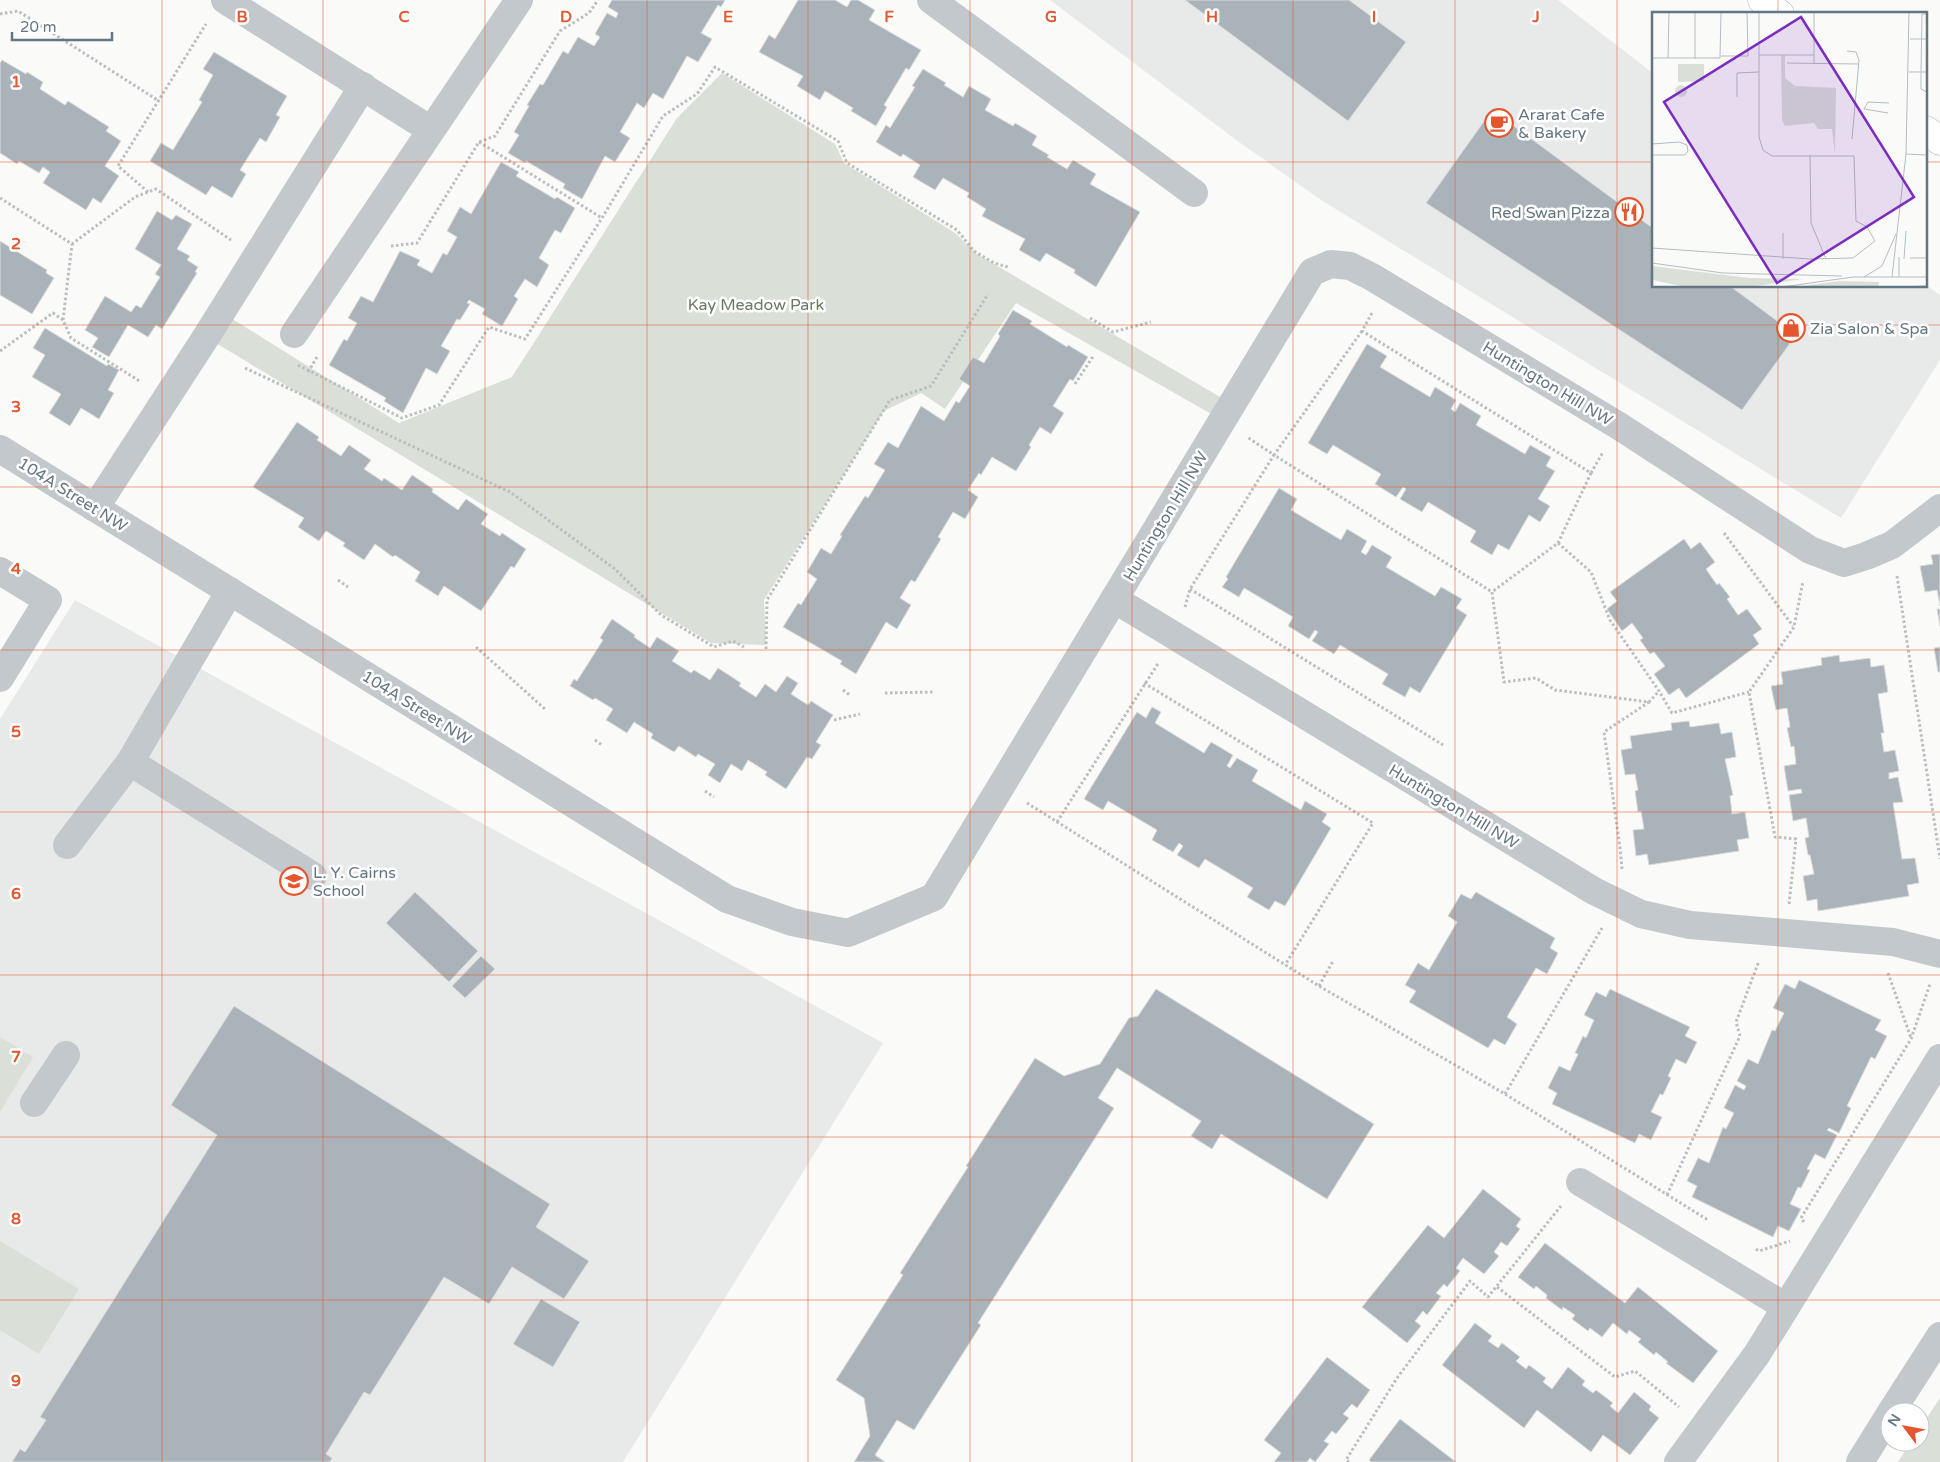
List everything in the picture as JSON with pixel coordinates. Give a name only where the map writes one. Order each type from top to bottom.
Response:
[{"type":"main road","points":[[1762,0],[1777,12]]},
{"type":"main road","points":[[1928,132],[1940,141]]},
{"type":"street","points":[[294,334],[519,0]]},
{"type":"street","points":[[931,0],[1194,193]]},
{"type":"street","points":[[218,8],[363,86],[431,130]]},
{"type":"street","points":[[96,508],[363,86]]},
{"type":"street","name":"Huntington Hill NW","points":[[1935,953],[1893,942],[1690,925],[1641,914],[1594,892],[1114,599],[1312,272],[1331,264],[1350,266],[1372,277],[1619,426],[1810,550],[1844,562],[1892,545],[1940,508]]},
{"type":"street","name":"104A Street NW","points":[[0,449],[728,899],[792,922],[848,933],[934,897],[1114,599]]},
{"type":"street","points":[[0,571],[48,600],[0,678]]},
{"type":"street","points":[[68,845],[130,762],[230,591]]},
{"type":"street","points":[[130,762],[313,876]]},
{"type":"street","points":[[34,1103],[66,1055]]},
{"type":"street","points":[[1678,1462],[1758,1354],[1786,1307],[1820,1237],[1940,1058]]},
{"type":"street","points":[[1580,1182],[1786,1307]]},
{"type":"street","points":[[1898,1402],[1940,1336]]},
{"type":"street","points":[[1860,1462],[1880,1430]]},
{"type":"path","points":[[389,246],[417,243],[479,142],[495,136],[560,31],[589,13],[598,0]]},
{"type":"path","points":[[148,192],[118,166],[218,8]]},
{"type":"path","points":[[0,14],[18,12],[159,101]]},
{"type":"path","points":[[296,364],[308,372],[402,418],[439,405],[489,327],[525,339],[664,116],[698,94],[715,67],[838,141],[847,163],[956,230],[974,251],[994,263],[1008,267]]},
{"type":"path","points":[[479,142],[602,218]]},
{"type":"path","points":[[167,398],[71,338],[63,320],[72,244],[134,197],[156,189],[256,257]]},
{"type":"path","points":[[0,198],[72,244]]},
{"type":"path","points":[[766,649],[767,600],[890,400],[931,386],[988,294]]},
{"type":"path","points":[[1376,306],[1362,331],[1274,455],[1190,589],[1177,637],[1144,683],[1057,822],[1319,986],[1505,1094],[1709,1221]]},
{"type":"path","points":[[0,351],[53,314],[63,320]]},
{"type":"path","points":[[1090,318],[1114,332],[1151,322]]},
{"type":"path","points":[[1362,331],[1591,473],[1558,543],[1492,592]]},
{"type":"path","points":[[1075,384],[1094,355]]},
{"type":"path","points":[[308,372],[318,356]]},
{"type":"path","points":[[245,368],[510,492],[615,569],[661,614],[714,647],[732,641],[744,647]]},
{"type":"path","points":[[1274,455],[1492,592]]},
{"type":"path","points":[[1723,532],[1794,626]]},
{"type":"path","points":[[1558,543],[1591,572],[1610,620],[1660,691],[1672,713],[1749,692],[1794,626],[1810,550]]},
{"type":"path","points":[[1892,545],[1940,859]]},
{"type":"path","points":[[338,580],[348,587]]},
{"type":"path","points":[[1190,589],[1443,745]]},
{"type":"path","points":[[1492,592],[1504,682],[1536,678],[1555,690],[1649,702]]},
{"type":"path","points":[[476,647],[546,710]]},
{"type":"path","points":[[1144,683],[1373,823],[1285,965]]},
{"type":"path","points":[[843,690],[851,696]]},
{"type":"path","points":[[1505,1094],[1604,923],[1614,902],[1613,884],[1622,868],[1604,732],[1649,702],[1660,691]]},
{"type":"path","points":[[885,693],[934,692]]},
{"type":"path","points":[[1667,1195],[1740,1036],[1736,1022],[1770,931],[1788,909],[1796,839],[1775,837],[1749,692]]},
{"type":"path","points":[[834,720],[860,714]]},
{"type":"path","points":[[595,740],[602,745]]},
{"type":"path","points":[[705,791],[714,797]]},
{"type":"path","points":[[1820,1237],[1801,1218],[1911,1039],[1930,984],[1935,953]]},
{"type":"path","points":[[1319,986],[1333,961]]},
{"type":"path","points":[[1885,965],[1911,1039]]},
{"type":"path","points":[[1349,1462],[1346,1460],[1397,1378],[1470,1281],[1488,1297],[1580,1182]]},
{"type":"path","points":[[1751,1246],[1759,1251],[1820,1237]]},
{"type":"path","points":[[1497,1287],[1615,1378],[1635,1371],[1704,1428]]},
{"type":"shaded area","points":[[1050,0],[1558,0],[1652,72],[1652,288],[1928,288],[1928,286],[1940,295],[1940,360],[1841,518],[1321,200],[1239,142]]},
{"type":"shaded area","name":"L. Y. Cairns School","points":[[75,600],[883,1043],[623,1462],[0,1462],[0,719]]},
{"type":"green space","name":"Kay Meadow Park","points":[[722,73],[835,144],[844,163],[955,233],[977,254],[1232,404],[1222,420],[1016,303],[945,409],[921,393],[884,411],[764,600],[766,645],[711,643],[206,337],[221,312],[399,423],[512,377],[677,118]]},
{"type":"green space","points":[[0,1037],[33,1057],[0,1112]]},
{"type":"green space","points":[[0,1241],[79,1289],[39,1354],[0,1330]]},
{"type":"green space","points":[[1940,1398],[1940,1462],[1898,1462],[1904,1452],[1930,1452],[1930,1413]]},
{"type":"building","points":[[612,0],[725,0],[721,7],[718,5],[701,33],[712,39],[698,62],[687,56],[663,99],[653,93],[644,108],[637,103],[620,132],[630,138],[615,162],[605,156],[582,199],[563,188],[565,184],[526,161],[525,163],[508,153],[519,135],[514,132],[529,106],[527,105],[540,84],[543,85],[563,51],[568,54],[578,37],[594,46],[600,37],[595,34],[607,13],[616,18],[618,13],[608,7]]},
{"type":"building","points":[[798,0],[835,0],[847,7],[851,0],[858,0],[875,10],[869,20],[921,50],[909,70],[906,68],[884,105],[887,107],[876,126],[851,111],[853,108],[825,91],[820,100],[797,86],[803,76],[759,52],[769,35],[775,39]]},
{"type":"building","points":[[1185,0],[1349,0],[1406,42],[1348,121]]},
{"type":"building","points":[[214,52],[287,96],[276,115],[280,117],[266,142],[260,138],[240,170],[246,174],[232,198],[212,186],[206,195],[150,161],[161,143],[173,150],[202,102],[199,100],[213,75],[203,69]]},
{"type":"building","points":[[2,60],[43,82],[40,89],[65,105],[68,101],[109,127],[106,131],[121,141],[105,166],[119,176],[101,203],[93,198],[86,210],[43,183],[50,172],[43,167],[39,173],[19,161],[17,164],[0,153],[0,63]]},
{"type":"building","points":[[923,69],[946,83],[944,85],[963,97],[969,86],[991,99],[985,110],[1013,126],[1015,123],[1037,136],[1032,145],[1067,169],[1073,160],[1096,174],[1090,184],[1140,212],[1096,287],[1074,273],[1075,270],[1046,253],[1040,262],[1019,250],[1025,239],[982,216],[986,209],[967,197],[969,193],[943,178],[935,190],[913,177],[920,165],[903,154],[901,157],[876,142],[886,125],[890,128],[915,87],[912,86]]},
{"type":"building","points":[[1492,110],[1652,228],[1652,288],[1733,288],[1796,335],[1742,410],[1426,203]]},
{"type":"building","points":[[501,162],[519,172],[516,176],[555,199],[557,197],[575,208],[561,233],[555,230],[539,258],[549,265],[537,287],[525,279],[514,296],[518,299],[502,326],[482,314],[485,309],[469,300],[467,303],[470,304],[460,320],[457,319],[441,346],[450,351],[437,374],[426,368],[403,413],[384,401],[386,398],[329,365],[344,339],[347,341],[357,323],[348,318],[361,296],[373,302],[400,251],[420,260],[417,265],[432,273],[443,253],[447,255],[457,237],[447,231],[460,207],[471,214]]},
{"type":"building","points":[[157,211],[172,220],[176,215],[192,224],[177,249],[190,256],[187,260],[198,267],[195,272],[197,273],[162,329],[156,325],[148,337],[128,325],[109,357],[92,347],[98,338],[85,330],[105,296],[131,312],[136,305],[141,308],[160,277],[155,274],[161,265],[135,249]]},
{"type":"building","points":[[0,241],[47,270],[46,273],[54,278],[32,314],[0,295]]},
{"type":"building","points":[[1013,310],[1032,321],[1030,324],[1067,347],[1068,345],[1088,357],[1073,381],[1070,379],[1053,406],[1064,413],[1051,434],[1040,427],[1029,445],[1031,447],[1016,471],[992,457],[981,475],[979,473],[968,490],[978,497],[965,519],[953,512],[938,537],[941,539],[915,582],[911,580],[900,598],[911,605],[897,629],[886,622],[856,674],[840,664],[842,661],[783,627],[798,603],[801,605],[817,579],[807,572],[821,548],[831,554],[842,536],[840,535],[865,496],[868,498],[885,470],[874,464],[888,442],[898,448],[921,406],[944,421],[956,401],[959,403],[970,386],[959,379],[973,357],[984,363],[1000,336],[998,334]]},
{"type":"building","points":[[45,328],[107,366],[108,364],[119,370],[108,390],[114,393],[99,419],[81,408],[70,426],[49,413],[61,394],[32,377],[45,355],[33,348]]},
{"type":"building","points":[[1367,344],[1387,356],[1380,367],[1430,397],[1435,387],[1456,400],[1451,409],[1455,412],[1460,403],[1481,416],[1476,425],[1525,454],[1530,445],[1551,457],[1546,466],[1555,471],[1538,499],[1550,506],[1540,522],[1529,515],[1509,550],[1498,544],[1492,555],[1470,542],[1476,531],[1428,502],[1422,512],[1400,499],[1406,489],[1403,487],[1396,497],[1375,484],[1381,474],[1333,445],[1327,454],[1308,443]]},
{"type":"building","points":[[297,422],[319,437],[317,440],[341,456],[349,445],[371,460],[364,469],[382,481],[384,478],[402,490],[412,475],[433,489],[432,492],[458,510],[466,499],[488,514],[481,524],[500,536],[502,533],[526,549],[514,568],[511,566],[481,611],[444,586],[438,596],[415,581],[420,572],[395,555],[393,557],[375,544],[364,560],[343,546],[345,543],[326,531],[319,541],[298,527],[304,518],[253,487]]},
{"type":"building","points":[[1279,488],[1297,499],[1291,510],[1341,540],[1347,529],[1367,541],[1361,552],[1366,555],[1372,545],[1392,557],[1386,567],[1435,596],[1441,587],[1462,599],[1456,608],[1467,615],[1420,693],[1410,687],[1405,697],[1382,684],[1388,674],[1340,645],[1334,654],[1312,641],[1318,632],[1315,630],[1309,639],[1288,626],[1293,617],[1244,588],[1239,597],[1222,587],[1228,579],[1226,577]]},
{"type":"building","points":[[1684,539],[1691,549],[1700,542],[1715,562],[1706,569],[1717,585],[1719,583],[1730,597],[1727,599],[1738,615],[1747,609],[1762,629],[1753,635],[1759,644],[1686,698],[1679,688],[1669,695],[1654,674],[1665,666],[1654,652],[1650,654],[1640,640],[1643,638],[1632,623],[1622,631],[1607,609],[1617,601],[1610,592]]},
{"type":"building","points":[[1940,554],[1940,606],[1937,590],[1925,592],[1920,566],[1933,564],[1931,555]]},
{"type":"building","points":[[1937,609],[1940,609],[1940,626]]},
{"type":"building","points":[[612,619],[650,648],[657,637],[679,651],[672,661],[691,673],[694,670],[710,680],[718,668],[741,683],[739,686],[756,697],[765,684],[776,692],[787,676],[798,683],[791,694],[808,705],[811,701],[833,715],[816,742],[821,745],[812,759],[807,757],[786,789],[765,775],[767,772],[748,760],[742,771],[731,764],[720,783],[708,775],[715,764],[698,754],[696,757],[679,746],[674,752],[651,738],[653,734],[634,722],[627,733],[606,720],[613,709],[570,686],[574,679],[577,681],[603,640],[600,638]]},
{"type":"building","points":[[1940,647],[1940,672],[1938,672],[1934,648]]},
{"type":"building","points":[[1839,655],[1840,662],[1870,658],[1871,667],[1884,665],[1888,692],[1878,694],[1884,733],[1881,733],[1884,752],[1895,750],[1899,771],[1889,773],[1889,779],[1898,777],[1903,802],[1893,803],[1902,859],[1915,858],[1919,883],[1907,885],[1909,896],[1818,911],[1817,899],[1807,901],[1803,876],[1814,874],[1805,838],[1809,837],[1806,818],[1793,821],[1789,795],[1802,793],[1801,789],[1788,791],[1784,766],[1796,764],[1794,746],[1791,747],[1787,728],[1790,727],[1787,708],[1776,710],[1771,686],[1783,684],[1781,672],[1822,665],[1821,658]]},
{"type":"building","points":[[1152,707],[1161,712],[1155,723],[1204,753],[1211,742],[1233,755],[1227,766],[1230,768],[1237,758],[1258,770],[1252,781],[1301,810],[1305,801],[1327,814],[1322,822],[1331,828],[1285,906],[1275,901],[1269,910],[1247,897],[1253,888],[1205,859],[1199,868],[1177,855],[1183,846],[1179,843],[1173,852],[1152,840],[1157,830],[1108,801],[1103,810],[1084,799],[1137,712],[1146,718]]},
{"type":"building","points":[[1689,721],[1690,727],[1719,723],[1721,734],[1732,732],[1736,757],[1725,759],[1733,795],[1730,796],[1732,814],[1745,812],[1749,838],[1737,840],[1739,851],[1649,865],[1647,854],[1636,856],[1633,830],[1644,829],[1641,811],[1638,812],[1635,791],[1638,790],[1635,774],[1625,775],[1621,750],[1632,748],[1630,736],[1672,730],[1671,723]]},
{"type":"building","points":[[415,892],[478,951],[449,982],[386,923]]},
{"type":"building","points":[[1476,892],[1555,938],[1550,948],[1558,953],[1547,974],[1536,968],[1507,1017],[1517,1024],[1505,1045],[1494,1039],[1488,1048],[1409,1002],[1416,991],[1405,985],[1418,963],[1429,970],[1457,922],[1448,916],[1461,894],[1471,899]]},
{"type":"building","points":[[481,956],[495,969],[465,998],[452,986]]},
{"type":"building","points":[[1799,980],[1881,1020],[1875,1030],[1887,1036],[1875,1059],[1871,1057],[1847,1106],[1851,1108],[1839,1133],[1829,1128],[1827,1130],[1837,1135],[1825,1159],[1815,1154],[1807,1169],[1810,1170],[1801,1188],[1798,1187],[1790,1204],[1801,1209],[1789,1231],[1778,1226],[1773,1237],[1692,1197],[1697,1186],[1687,1181],[1698,1158],[1709,1163],[1723,1127],[1726,1129],[1734,1113],[1724,1108],[1735,1085],[1744,1090],[1746,1086],[1737,1081],[1748,1059],[1758,1064],[1772,1030],[1775,1031],[1784,1013],[1773,1008],[1785,984],[1795,989]]},
{"type":"building","points":[[1156,989],[1374,1124],[1327,1199],[1221,1134],[1212,1149],[1191,1136],[1201,1121],[1117,1068],[1098,1098],[1114,1108],[978,1323],[981,1325],[914,1430],[897,1420],[875,1455],[885,1462],[854,1462],[870,1436],[864,1398],[836,1380],[903,1275],[900,1273],[968,1167],[966,1166],[1035,1058],[1064,1076],[1100,1064],[1129,1018],[1138,1016]]},
{"type":"building","points":[[1610,989],[1690,1027],[1685,1036],[1697,1042],[1686,1064],[1676,1059],[1668,1076],[1671,1078],[1663,1095],[1660,1094],[1651,1112],[1662,1117],[1651,1140],[1639,1134],[1635,1143],[1552,1104],[1557,1093],[1548,1088],[1559,1066],[1570,1071],[1578,1054],[1575,1053],[1583,1036],[1586,1038],[1594,1020],[1584,1015],[1596,992],[1606,997]]},
{"type":"building","points":[[234,1006],[550,1204],[536,1227],[589,1261],[564,1299],[512,1267],[489,1304],[444,1277],[370,1395],[364,1392],[326,1454],[332,1458],[330,1462],[12,1462],[20,1449],[25,1452],[46,1420],[40,1417],[217,1135],[171,1105]]},
{"type":"building","points":[[1483,1189],[1521,1219],[1516,1226],[1520,1229],[1507,1246],[1501,1242],[1494,1252],[1499,1256],[1484,1274],[1463,1258],[1456,1268],[1460,1271],[1447,1287],[1444,1284],[1436,1293],[1441,1296],[1427,1315],[1423,1311],[1415,1321],[1421,1326],[1407,1343],[1362,1307],[1428,1225],[1444,1238]]},
{"type":"building","points":[[1545,1243],[1625,1303],[1638,1287],[1718,1351],[1693,1383],[1666,1363],[1668,1362],[1656,1352],[1654,1355],[1638,1342],[1641,1339],[1629,1330],[1627,1334],[1613,1323],[1602,1337],[1590,1328],[1588,1331],[1572,1319],[1575,1315],[1563,1307],[1562,1310],[1546,1298],[1547,1295],[1536,1286],[1534,1289],[1518,1277]]},
{"type":"building","points":[[541,1299],[580,1322],[553,1367],[513,1344]]},
{"type":"building","points":[[1475,1323],[1492,1336],[1488,1341],[1498,1348],[1502,1343],[1520,1357],[1516,1361],[1526,1369],[1529,1365],[1546,1378],[1543,1382],[1552,1389],[1568,1367],[1585,1381],[1582,1385],[1593,1393],[1596,1390],[1613,1403],[1610,1406],[1618,1413],[1634,1392],[1651,1406],[1649,1410],[1659,1418],[1630,1455],[1603,1435],[1591,1452],[1537,1410],[1524,1428],[1442,1365]]},
{"type":"building","points":[[1327,1357],[1370,1390],[1357,1408],[1352,1404],[1343,1414],[1349,1418],[1336,1434],[1332,1431],[1324,1441],[1329,1444],[1315,1462],[1310,1458],[1307,1462],[1274,1462],[1281,1453],[1264,1440]]},
{"type":"building","points":[[1400,1419],[1456,1462],[1371,1462],[1369,1460]]},
{"type":"place","name":"Ararat Cafe & Bakery","points":[[1499,123]]},
{"type":"place","name":"Red Swan Pizza","points":[[1629,212]]},
{"type":"place","name":"Zia Salon & Spa","points":[[1791,328]]},
{"type":"place","name":"L. Y. Cairns School","points":[[294,881]]}]
